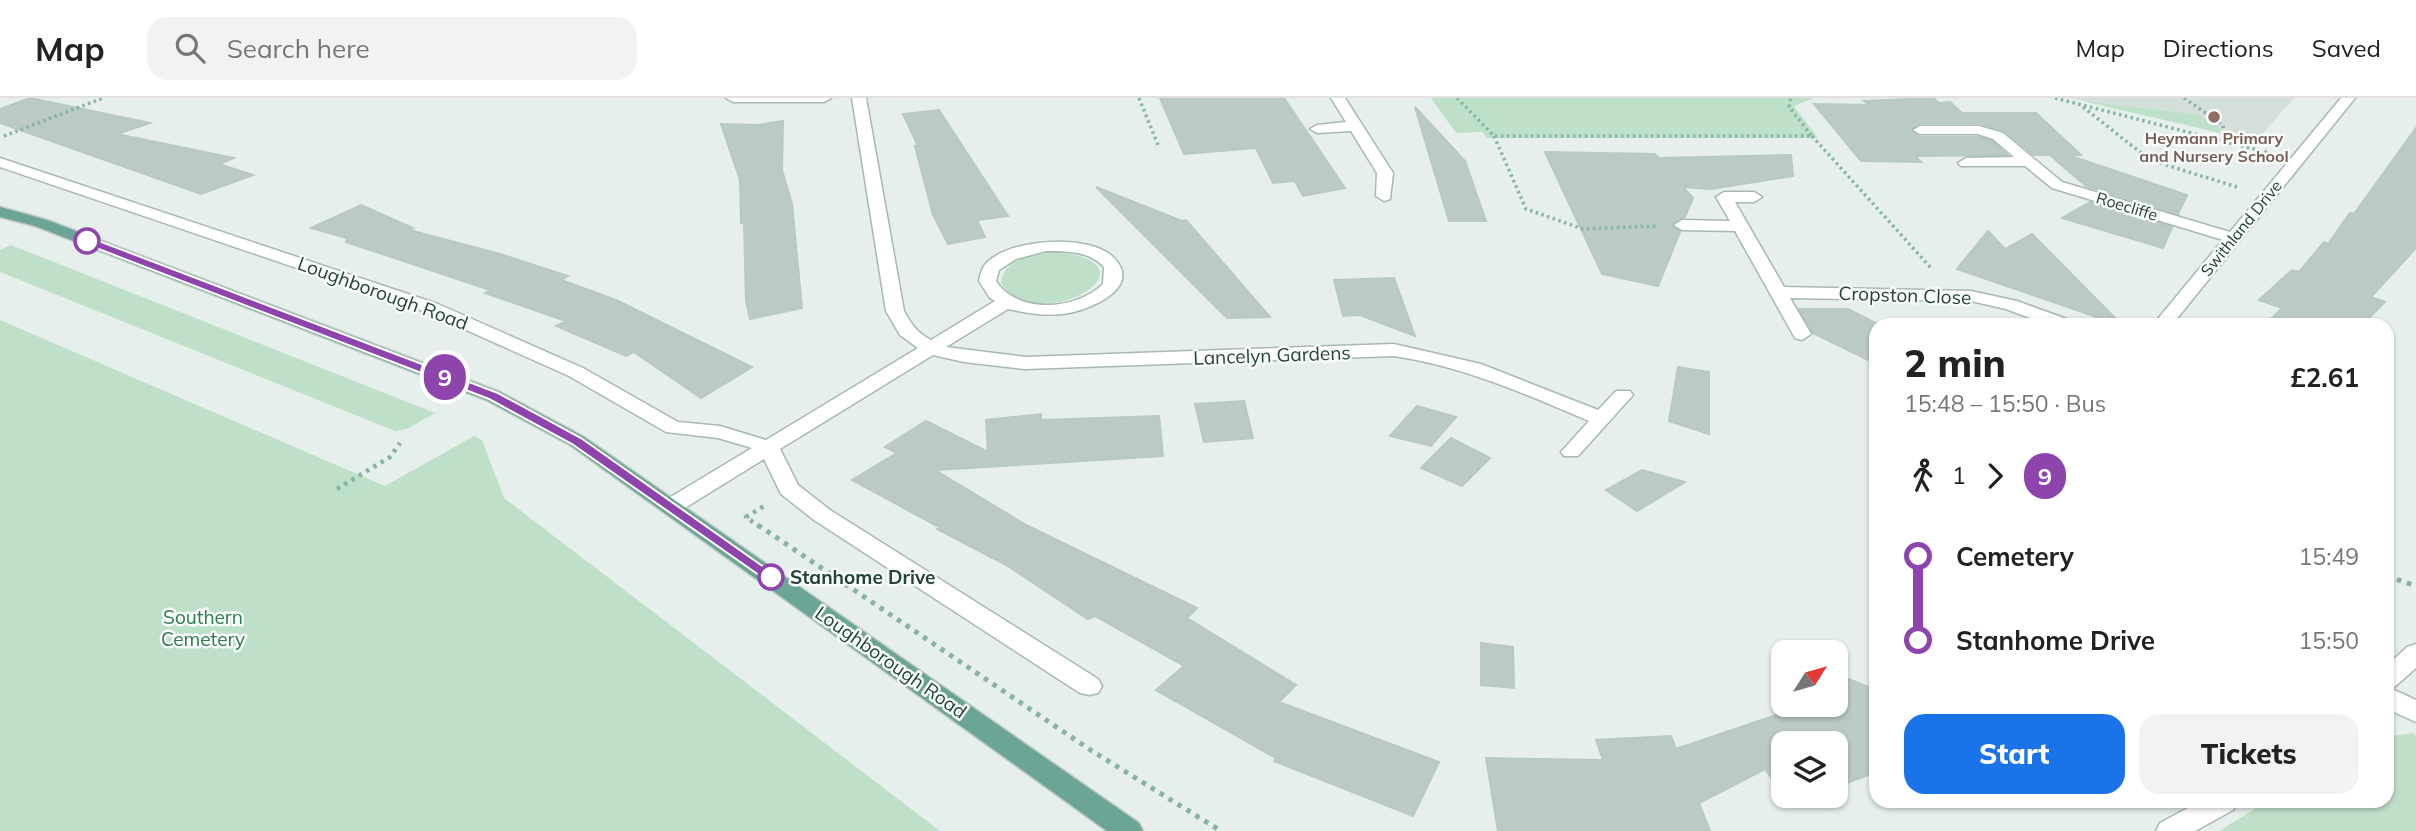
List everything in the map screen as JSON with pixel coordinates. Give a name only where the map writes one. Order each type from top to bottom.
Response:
[{"type":"main road","name":"Loughborough Road","points":[[0,212],[41,223],[494,396],[577,441],[1129,831]]},
{"type":"street","points":[[733,98],[824,98]]},
{"type":"street","points":[[859,98],[895,311],[908,333],[931,348]]},
{"type":"street","points":[[1338,98],[1385,173],[1384,196]]},
{"type":"street","name":"Swithland Drive","points":[[2168,318],[2348,98]]},
{"type":"street","points":[[1317,129],[1356,126]]},
{"type":"street","name":"Roecliffe","points":[[1920,130],[1979,130],[1998,136],[2057,185],[2233,239]]},
{"type":"street","points":[[1966,163],[2028,161]]},
{"type":"street","name":"Loughborough Road","points":[[0,162],[432,308],[576,372],[673,428],[720,432],[769,447]]},
{"type":"street","points":[[1754,197],[1724,197],[1802,334]]},
{"type":"street","points":[[1682,225],[1740,226]]},
{"type":"street","points":[[671,506],[1005,303],[1044,310],[1066,308],[1102,295],[1111,285],[1115,274],[1111,264],[1101,255],[1085,249],[1056,246],[1026,249],[1009,255],[988,274],[987,285],[993,294],[1005,303]]},
{"type":"street","name":"Cropston Close","points":[[1778,292],[1971,296],[2011,305],[2047,318]]},
{"type":"street","name":"Lancelyn Gardens","points":[[931,348],[976,358],[1025,363],[1394,350],[1429,354],[1463,363],[1602,419]]},
{"type":"street","points":[[1571,452],[1623,395]]},
{"type":"street","points":[[769,447],[789,489],[822,515],[1089,686]]},
{"type":"street","points":[[2394,674],[2416,653]]},
{"type":"street","points":[[2394,701],[2416,712]]},
{"type":"street","points":[[2170,831],[2212,808]]},
{"type":"path","points":[[0,137],[103,98]]},
{"type":"path","points":[[1139,98],[1158,145]]},
{"type":"path","points":[[1457,98],[1494,136],[1526,209],[1583,229],[1682,225]]},
{"type":"path","points":[[1791,98],[1789,107],[1812,136],[1932,269],[1971,296]]},
{"type":"path","points":[[2055,98],[2297,160]]},
{"type":"path","points":[[2184,98],[2223,125],[2224,141]]},
{"type":"path","points":[[2080,104],[2150,160],[2267,196]]},
{"type":"path","points":[[1494,136],[1812,136]]},
{"type":"path","points":[[337,489],[390,457],[400,443]]},
{"type":"path","points":[[789,489],[746,517],[1089,749],[1222,831]]},
{"type":"path","points":[[2394,578],[2416,586]]},
{"type":"shaded area","name":"Heymann Primary and Nursery School","points":[[2070,98],[2294,98],[2256,141]]},
{"type":"green space","points":[[1431,98],[1814,98],[1794,106],[1818,138],[1487,138],[1482,132],[1456,133]]},
{"type":"green space","points":[[2083,101],[2199,115],[2219,127],[2220,133]]},
{"type":"green space","points":[[11,245],[435,413],[407,429],[395,431],[0,272],[0,250]]},
{"type":"green space","points":[[1058,252],[1088,259],[1100,270],[1097,282],[1083,293],[1063,301],[1040,304],[1018,298],[1001,283],[1003,274],[1014,262],[1022,258]]},
{"type":"green space","name":"Southern Cemetery","points":[[0,320],[385,486],[474,436],[482,440],[504,498],[940,831],[0,831]]},
{"type":"green space","points":[[2412,733],[2416,735],[2416,831],[2219,831],[2256,808],[2394,808],[2394,736]]},
{"type":"building","points":[[30,98],[150,123],[117,134],[234,158],[219,164],[253,175],[201,194],[0,123],[0,109]]},
{"type":"building","points":[[1160,98],[1284,98],[1345,188],[1303,196],[1295,181],[1273,183],[1256,148],[1184,154]]},
{"type":"building","points":[[1933,98],[1939,103],[1950,102],[1962,113],[2036,113],[2081,155],[2068,155],[2187,195],[2178,214],[2086,186],[2050,155],[2034,155],[2005,131],[1979,123],[1920,123],[1911,131],[1920,137],[1978,137],[1992,141],[2007,155],[1915,156],[1921,162],[1861,161],[1814,104],[1869,105],[1864,101]]},
{"type":"building","points":[[1415,107],[1465,161],[1486,221],[1449,221]]},
{"type":"building","points":[[939,110],[1008,216],[977,220],[985,237],[948,244],[933,215],[915,146],[918,146],[903,114]]},
{"type":"building","points":[[783,121],[782,170],[792,204],[802,308],[750,319],[746,301],[740,180],[721,124],[758,125]]},
{"type":"building","points":[[2416,128],[2416,248],[2371,297],[2385,302],[2369,318],[2272,318],[2282,308],[2259,300],[2292,270],[2299,272],[2324,242],[2328,244],[2350,213],[2354,214]]},
{"type":"building","points":[[1545,152],[1655,154],[1659,158],[1791,155],[1793,176],[1711,189],[1683,187],[1693,198],[1685,217],[1672,224],[1680,232],[1658,286],[1602,274]]},
{"type":"building","points":[[1096,187],[1182,221],[1186,220],[1270,317],[1227,318]]},
{"type":"building","points":[[2090,202],[2172,227],[2163,248],[2062,218]]},
{"type":"building","points":[[361,205],[413,228],[409,230],[500,254],[568,276],[561,280],[616,300],[752,367],[701,398],[634,352],[626,356],[556,326],[566,321],[485,293],[490,290],[346,242],[347,238],[311,228]]},
{"type":"building","points":[[1988,231],[2005,249],[2032,234],[2115,318],[2100,318],[1957,269]]},
{"type":"building","points":[[1394,278],[1415,336],[1360,315],[1343,316],[1334,280]]},
{"type":"building","points":[[1799,309],[1848,309],[1869,320],[1869,361],[1813,333]]},
{"type":"building","points":[[1678,367],[1709,372],[1709,434],[1669,421]]},
{"type":"building","points":[[1244,401],[1253,438],[1204,442],[1195,404]]},
{"type":"building","points":[[1417,406],[1456,417],[1431,446],[1390,436]]},
{"type":"building","points":[[1041,414],[1041,420],[1159,416],[1163,456],[935,470],[1026,525],[1197,608],[1187,618],[1296,685],[1279,702],[1439,762],[1413,816],[1274,761],[1276,758],[1156,690],[1184,666],[1095,616],[1088,619],[1008,566],[852,480],[897,453],[885,447],[926,421],[988,452],[986,420]]},
{"type":"building","points":[[1451,438],[1490,458],[1462,486],[1421,468]]},
{"type":"building","points":[[1642,470],[1685,482],[1637,511],[1606,490]]},
{"type":"building","points":[[1481,643],[1513,647],[1514,688],[1481,685]]},
{"type":"building","points":[[1848,679],[1869,687],[1869,775],[1848,782],[1848,731],[1771,731],[1771,777],[1765,769],[1699,803],[1710,831],[1498,831],[1486,758],[1603,760],[1596,740],[1671,736],[1676,749],[1771,717],[1848,718]]},
{"type":"bus line","name":"9","points":[[87,241],[283,313],[494,396],[577,441],[771,577]]},
{"type":"place","name":"Heymann Primary and Nursery School","points":[[2214,117]]},
{"type":"place","name":"Stanhome Drive","points":[[771,577]]}]
